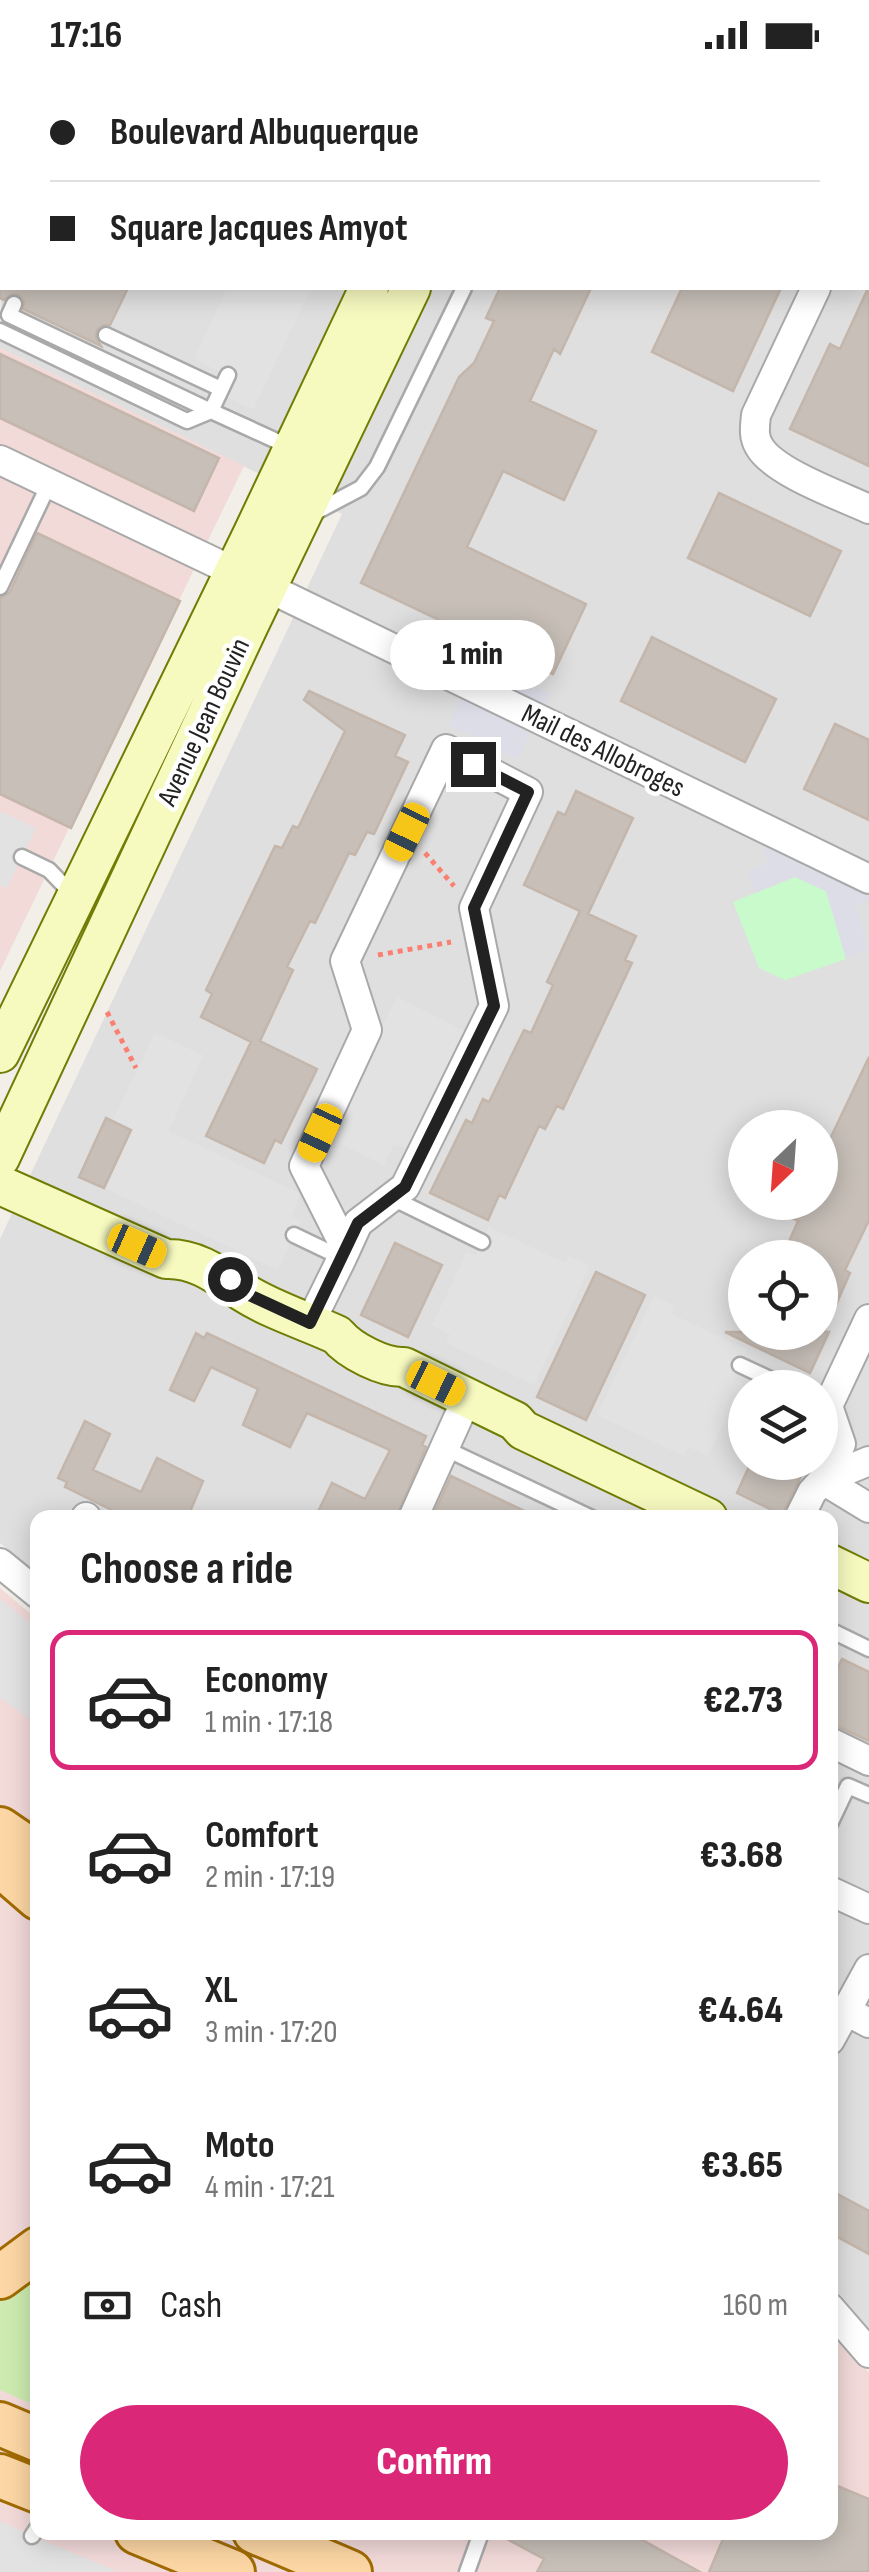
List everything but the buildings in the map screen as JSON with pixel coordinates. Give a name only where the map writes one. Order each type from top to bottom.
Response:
[{"type":"main road","points":[[0,1829],[30,1850]]},
{"type":"main road","points":[[0,1866],[30,1891]]},
{"type":"main road","points":[[0,2277],[30,2255]]},
{"type":"main road","points":[[0,2424],[30,2437]]},
{"type":"main road","points":[[0,2476],[30,2489]]},
{"type":"main road","points":[[156,2540],[233,2572]]},
{"type":"main road","points":[[274,2540],[350,2572]]},
{"type":"street","name":"Avenue Jean Bouvin","points":[[0,1158],[298,521],[310,456],[368,290]]},
{"type":"street","name":"Avenue Jean Bouvin","points":[[0,1052],[76,899],[310,456],[410,290]]},
{"type":"street","points":[[815,290],[756,415],[754,432],[758,446],[777,465],[869,509]]},
{"type":"street","points":[[0,460],[218,564]]},
{"type":"street","name":"Mail des Allobroges","points":[[283,595],[869,880]]},
{"type":"street","points":[[310,1323],[344,1253],[358,1223],[405,1187],[421,1140],[454,1072],[494,1006],[474,908],[528,792],[446,749],[346,960],[372,1032],[304,1166],[344,1253]]},
{"type":"street","points":[[0,1184],[166,1259],[183,1258],[230,1279],[243,1292],[393,1368],[404,1368],[691,1510]]},
{"type":"street","points":[[838,1384],[862,1351],[869,1320]]},
{"type":"street","points":[[417,1510],[467,1398]]},
{"type":"street","points":[[838,1474],[869,1461]]},
{"type":"street","points":[[803,1510],[824,1480],[869,1508]]},
{"type":"street","points":[[0,1563],[30,1587]]},
{"type":"street","points":[[838,1568],[869,1583]]},
{"type":"street","points":[[838,1746],[869,1760]]},
{"type":"street","points":[[838,1895],[869,1909]]},
{"type":"street","points":[[842,2025],[869,1969]]},
{"type":"street","points":[[838,2317],[869,2354]]},
{"type":"lane","points":[[298,521],[361,488],[376,467],[463,290]]},
{"type":"lane","points":[[14,304],[9,314],[310,456]]},
{"type":"lane","points":[[0,331],[187,421],[211,411],[224,382],[106,335]]},
{"type":"lane","points":[[0,587],[49,484]]},
{"type":"lane","points":[[22,858],[57,876],[76,899]]},
{"type":"lane","points":[[392,1198],[482,1242]]},
{"type":"lane","points":[[294,1235],[344,1253]]},
{"type":"lane","points":[[740,1365],[751,1370]]},
{"type":"lane","points":[[444,1448],[575,1510]]},
{"type":"lane","points":[[838,1634],[869,1649]]},
{"type":"lane","points":[[838,1807],[848,1786],[869,1795]]},
{"type":"lane","points":[[467,2572],[478,2540]]},
{"type":"path","points":[[407,832],[474,908]]},
{"type":"path","points":[[346,960],[480,936]]},
{"type":"path","points":[[101,1000],[136,1068]]},
{"type":"shaded area","points":[[2,290],[869,290],[869,2336],[838,2299],[838,1510],[30,1510],[30,1568],[0,1543],[0,1239],[342,514],[0,348]]},
{"type":"shaded area","points":[[226,290],[310,290],[253,410],[225,396],[233,378],[194,359]]},
{"type":"shaded area","points":[[0,348],[244,466],[0,971]]},
{"type":"shaded area","points":[[480,660],[550,694],[518,759],[448,725]]},
{"type":"shaded area","points":[[0,811],[36,828],[7,888],[0,885]]},
{"type":"shaded area","points":[[760,841],[869,865],[869,901],[856,905],[868,949],[846,959],[826,891],[795,877],[755,893],[747,871],[768,863]]},
{"type":"shaded area","points":[[397,997],[466,1032],[408,1149],[394,1144],[384,1165],[327,1137]]},
{"type":"shaded area","points":[[155,1033],[203,1055],[169,1131],[301,1194],[291,1216],[301,1221],[278,1270],[104,1188],[131,1131],[112,1121]]},
{"type":"shaded area","points":[[489,1227],[565,1263],[569,1256],[590,1266],[534,1385],[446,1343],[450,1334],[432,1325],[467,1252],[476,1255]]},
{"type":"shaded area","points":[[654,1296],[675,1306],[672,1314],[728,1341],[728,1350],[747,1350],[738,1370],[728,1370],[728,1414],[708,1456],[689,1447],[684,1456],[597,1415]]},
{"type":"shaded area","points":[[0,1588],[30,1613],[30,2540],[838,2540],[838,2336],[869,2373],[869,2572],[0,2572]]},
{"type":"shaded area","points":[[0,1599],[30,1623],[30,1720],[0,1697]]},
{"type":"shaded area","points":[[0,2521],[30,2535],[30,2540],[42,2540],[117,2571],[0,2572]]},
{"type":"green space","points":[[795,877],[826,891],[846,959],[785,980],[759,968],[733,902]]},
{"type":"green space","points":[[30,2269],[30,2403],[0,2390],[0,2289]]},
{"type":"route","points":[[230,1279],[243,1292],[310,1323],[358,1223],[405,1187],[494,1006],[474,908],[528,792],[473,764]]}]
